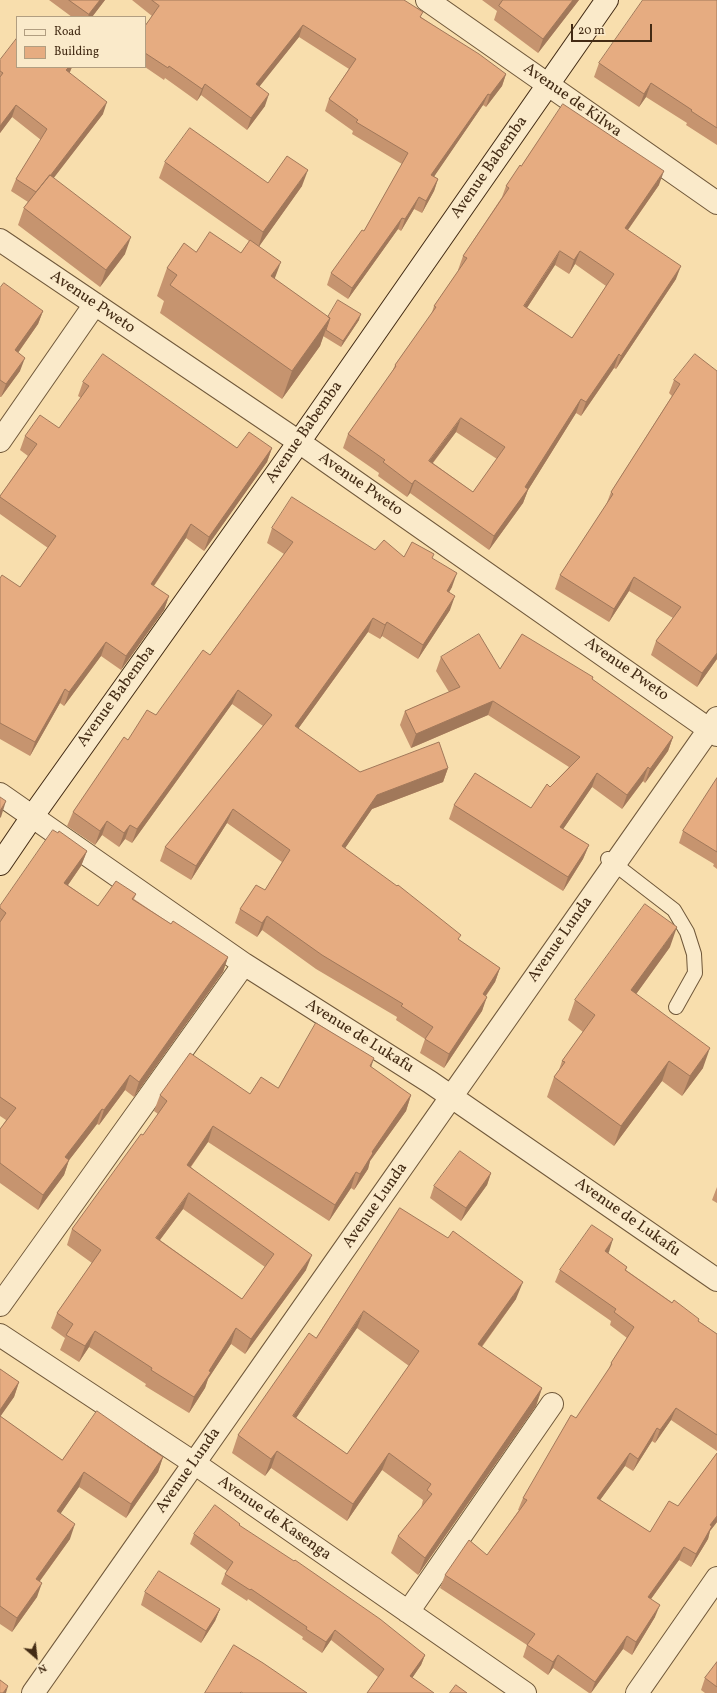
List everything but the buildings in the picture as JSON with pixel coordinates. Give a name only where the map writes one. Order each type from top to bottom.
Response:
[{"type":"street","name":"Avenue de Kilwa","points":[[427,0],[717,203]]},
{"type":"street","name":"Avenue Babemba","points":[[0,864],[299,442],[607,0]]},
{"type":"street","name":"Avenue Pweto","points":[[0,240],[299,442],[714,727]]},
{"type":"street","points":[[0,441],[95,304]]},
{"type":"street","name":"Avenue Lunda","points":[[33,1693],[452,1097],[611,861],[714,727]]},
{"type":"street","name":"Avenue de Lukafu","points":[[0,794],[244,964],[452,1097],[717,1280]]},
{"type":"street","points":[[0,1305],[244,964]]},
{"type":"street","name":"Avenue de Kasenga","points":[[0,1335],[194,1463],[525,1693]]},
{"type":"street","points":[[408,1612],[552,1404]]},
{"type":"street","points":[[637,1693],[717,1578]]},
{"type":"lane","points":[[611,861],[674,910],[687,932],[694,954],[695,973],[676,1007]]}]
